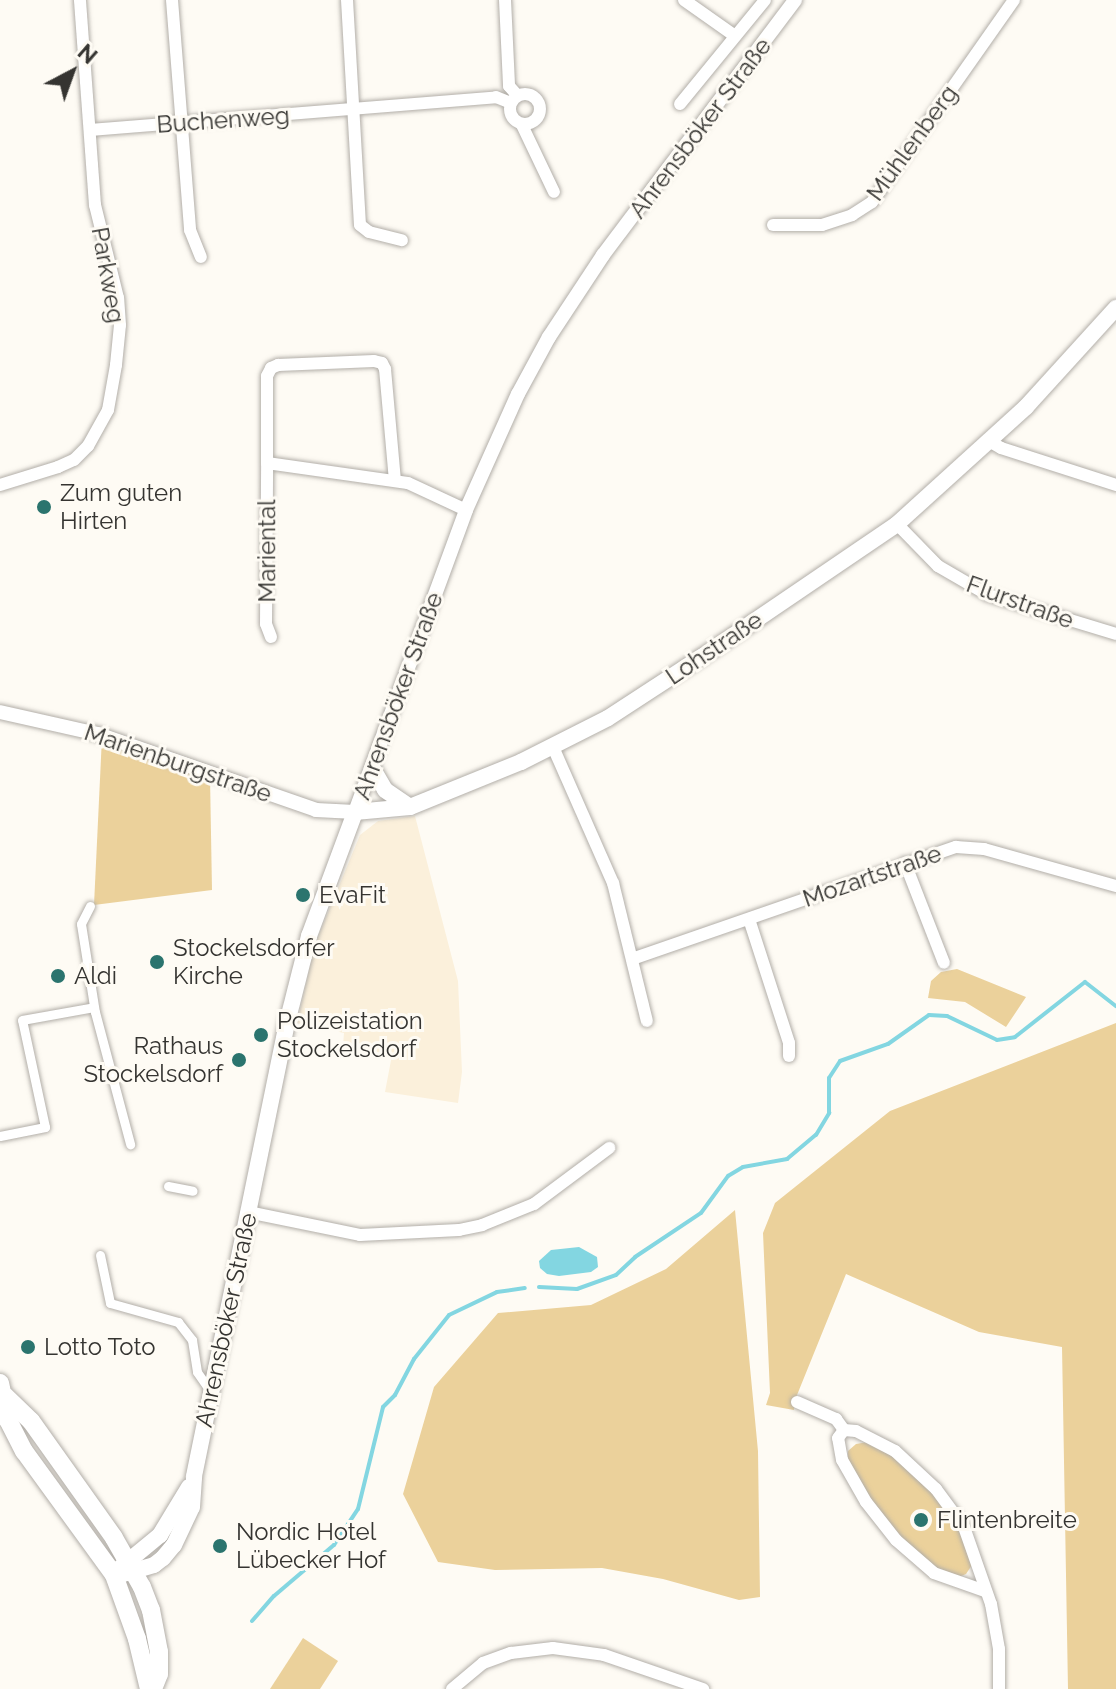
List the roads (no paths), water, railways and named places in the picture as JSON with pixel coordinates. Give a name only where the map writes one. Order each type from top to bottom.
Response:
[{"type":"main road","name":"Lohstraße","points":[[355,812],[383,812],[410,807],[553,747],[608,718],[703,656],[897,524],[1026,407],[1116,308]]},
{"type":"main road","points":[[373,769],[385,790],[410,807]]},
{"type":"main road","name":"Ahrensböker Straße","points":[[114,1575],[130,1566],[160,1535],[182,1503],[194,1476],[288,1019],[309,936],[355,812]]},
{"type":"main road","points":[[2,1390],[31,1421],[130,1566],[154,1622],[159,1663],[151,1689]]},
{"type":"main road","points":[[2,1390],[8,1420],[24,1451],[114,1575],[151,1689]]},
{"type":"street","name":"Parkweg","points":[[0,485],[74,460],[99,430],[108,410],[120,325],[114,276],[95,205],[80,0]]},
{"type":"street","points":[[172,0],[190,230],[201,257]]},
{"type":"street","points":[[347,0],[360,225],[369,232],[402,240]]},
{"type":"street","points":[[505,0],[509,86],[514,99],[509,112],[522,125],[554,192]]},
{"type":"street","points":[[684,0],[735,36]]},
{"type":"street","name":"Ahrensböker Straße","points":[[680,104],[765,0]]},
{"type":"street","name":"Ahrensböker Straße","points":[[355,812],[466,510],[518,394],[575,296],[795,0]]},
{"type":"street","name":"Mühlenberg","points":[[773,225],[822,225],[852,215],[872,202],[1014,0]]},
{"type":"street","points":[[514,99],[533,96],[540,110],[532,123],[522,125]]},
{"type":"street","name":"Buchenweg","points":[[90,130],[496,97],[514,99]]},
{"type":"street","name":"Mariental","points":[[271,637],[266,624],[267,376],[271,368],[278,365],[382,363],[395,480]]},
{"type":"street","points":[[989,441],[1001,448],[1116,485]]},
{"type":"street","name":"Mariental","points":[[267,463],[395,480],[466,510]]},
{"type":"street","name":"Flurstraße","points":[[897,524],[938,566],[981,592],[1116,634]]},
{"type":"street","name":"Marienburgstraße","points":[[0,712],[98,734],[316,810],[355,812]]},
{"type":"street","points":[[553,747],[608,869],[647,1021]]},
{"type":"street","name":"Mozartstraße","points":[[632,959],[956,847],[970,847],[1116,886]]},
{"type":"street","points":[[905,863],[944,963]]},
{"type":"street","points":[[90,906],[81,924],[94,1007],[130,1144]]},
{"type":"street","points":[[749,919],[789,1043],[789,1056]]},
{"type":"street","points":[[0,1136],[45,1127],[22,1020],[94,1007]]},
{"type":"street","points":[[248,1212],[360,1235],[459,1230],[482,1225],[534,1204],[609,1148]]},
{"type":"street","points":[[168,1186],[193,1191]]},
{"type":"street","points":[[100,1255],[110,1303],[178,1322],[192,1340],[197,1372],[211,1392]]},
{"type":"street","points":[[797,1402],[836,1419],[844,1430],[856,1431],[895,1451],[936,1489],[964,1527],[985,1579],[985,1591],[991,1604],[999,1649],[999,1689]]},
{"type":"street","points":[[844,1430],[838,1438],[842,1460],[866,1502],[896,1540],[934,1573],[985,1591]]},
{"type":"street","points":[[452,1689],[483,1663],[511,1653],[553,1648],[604,1655],[703,1689]]},
{"type":"water","points":[[579,1247],[597,1257],[598,1267],[591,1272],[559,1276],[547,1274],[540,1268],[539,1261],[551,1250]]},
{"type":"waterway","points":[[539,1287],[577,1289],[616,1275],[635,1257],[701,1213],[728,1176],[743,1167],[787,1159],[816,1135],[829,1113],[829,1078],[840,1061],[888,1044],[929,1015],[947,1016],[997,1040],[1015,1037],[1085,982],[1116,1006]]},
{"type":"waterway","points":[[252,1621],[274,1596],[334,1545],[358,1509],[383,1407],[395,1395],[414,1359],[449,1315],[497,1292],[525,1288]]},
{"type":"place","name":"Zum guten Hirten","points":[[44,507]]},
{"type":"place","name":"EvaFit","points":[[303,895]]},
{"type":"place","name":"Stockelsdorfer Kirche","points":[[157,962]]},
{"type":"place","name":"Aldi","points":[[58,976]]},
{"type":"place","name":"Polizeistation Stockelsdorf","points":[[261,1035]]},
{"type":"place","name":"Rathaus Stockelsdorf","points":[[239,1060]]},
{"type":"place","name":"Lotto Toto","points":[[28,1347]]},
{"type":"place","name":"Flintenbreite","points":[[921,1520]]},
{"type":"place","name":"Nordic Hotel Lübecker Hof","points":[[220,1546]]}]
